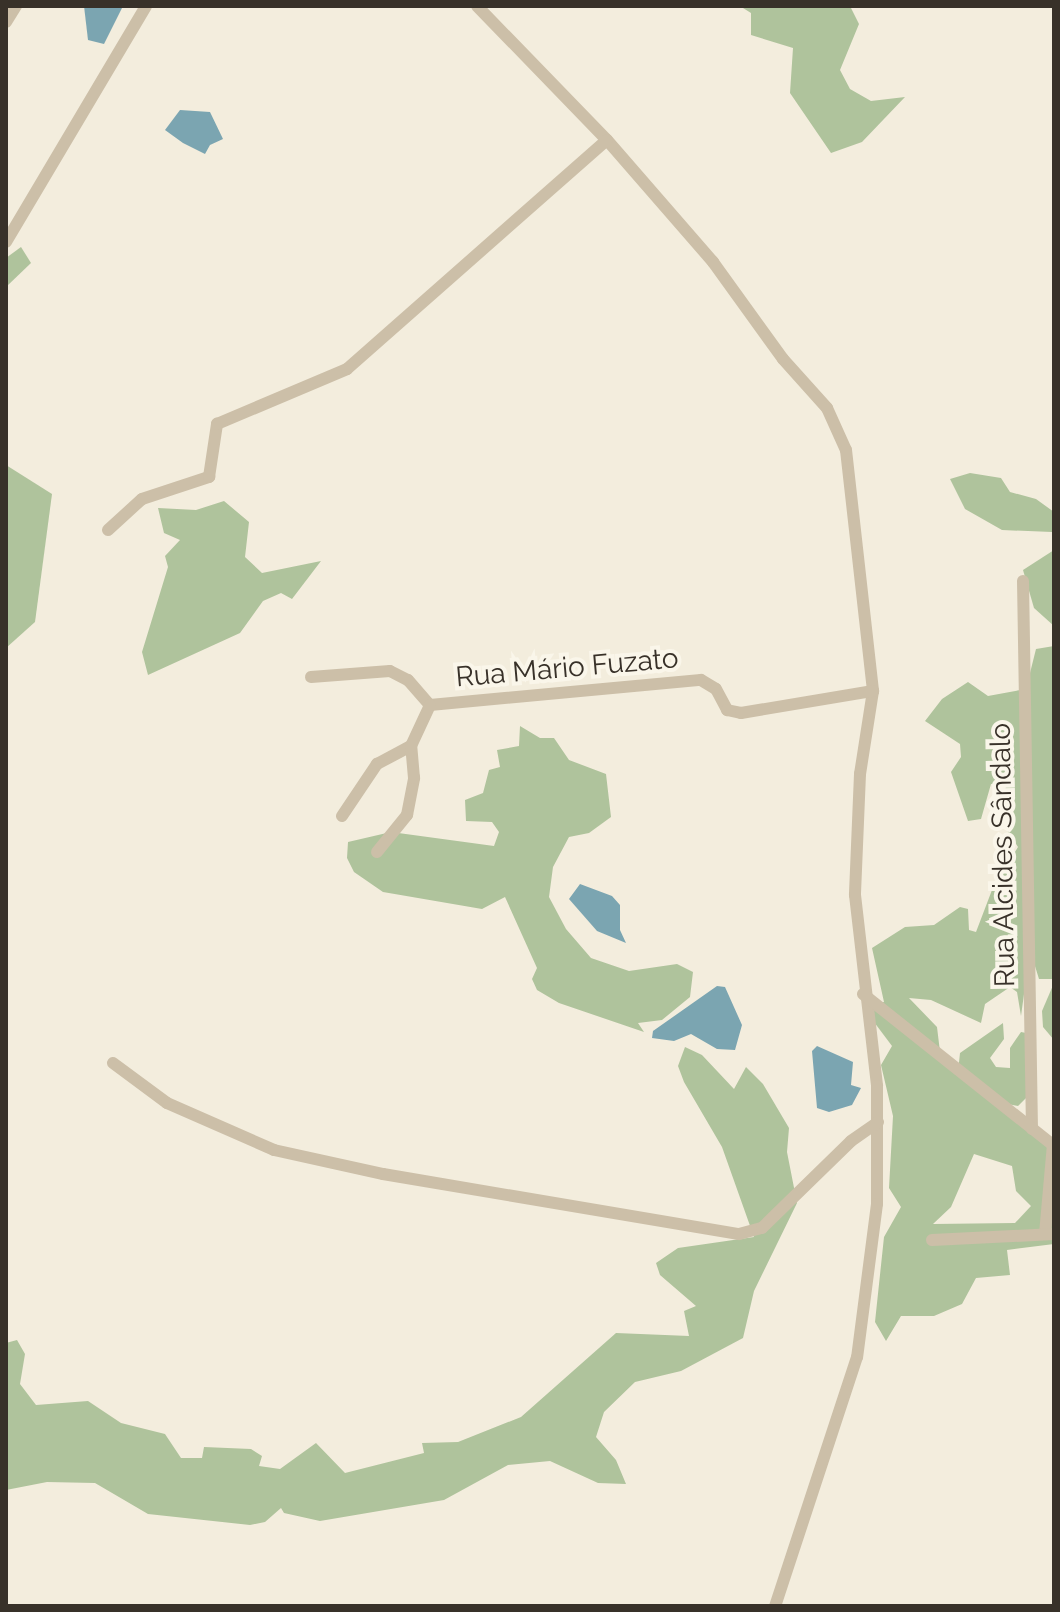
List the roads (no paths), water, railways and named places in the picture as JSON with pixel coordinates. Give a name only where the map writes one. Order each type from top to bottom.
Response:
[{"type":"street","points":[[6,22],[16,6]]},
{"type":"street","points":[[6,242],[146,6]]},
{"type":"street","points":[[477,6],[607,140],[713,262],[839,430],[846,450],[873,691],[860,774],[855,895],[878,1122],[877,1204],[857,1357],[775,1606]]},
{"type":"street","points":[[108,530],[142,499],[209,477],[217,424],[347,369],[607,140]]},
{"type":"street","name":"Rua Alcides Sândalo","points":[[1023,581],[1032,1129]]},
{"type":"street","name":"Rua Mário Fuzato","points":[[311,677],[390,671],[408,680],[430,705],[701,680],[716,689],[727,710],[741,713],[873,691]]},
{"type":"street","points":[[377,852],[407,815],[414,778],[411,746],[430,705]]},
{"type":"street","points":[[342,816],[377,764],[411,746]]},
{"type":"street","points":[[863,994],[1053,1146],[1049,1234],[932,1240]]},
{"type":"street","points":[[113,1063],[167,1103],[274,1150],[383,1174],[739,1234],[762,1228],[851,1141],[878,1122]]},
{"type":"water","points":[[84,6],[123,6],[104,44],[88,40]]},
{"type":"water","points":[[180,110],[210,112],[223,139],[210,145],[205,154],[183,143],[165,130]]},
{"type":"water","points":[[580,884],[612,896],[620,905],[620,930],[626,943],[597,931],[569,899]]},
{"type":"water","points":[[717,986],[725,987],[742,1025],[735,1050],[717,1049],[691,1034],[674,1041],[652,1038],[653,1031]]},
{"type":"water","points":[[817,1046],[853,1062],[851,1085],[861,1088],[852,1105],[829,1112],[817,1108],[812,1051]]}]
